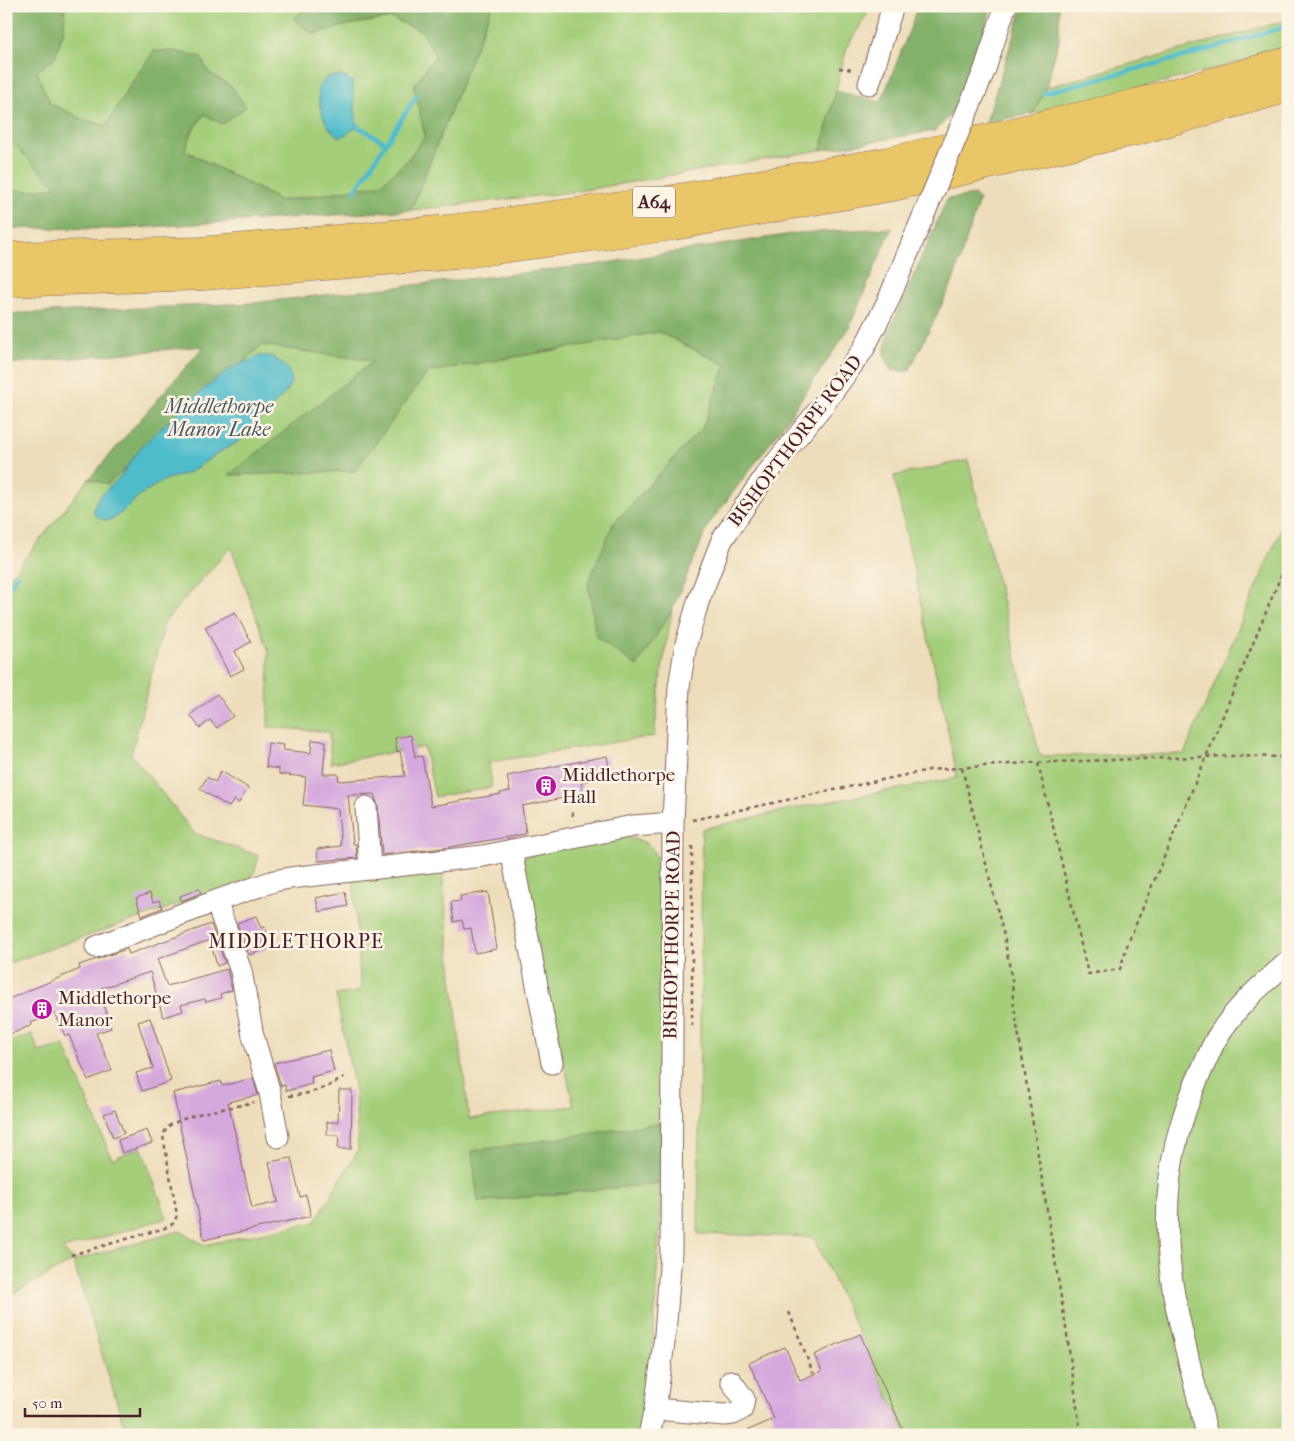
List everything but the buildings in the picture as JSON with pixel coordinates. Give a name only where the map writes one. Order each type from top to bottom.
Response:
[{"type":"highway","name":"A64","points":[[6,256],[201,251],[449,229],[667,200],[890,161],[1136,103],[1288,60]]},
{"type":"highway","name":"A64","points":[[6,283],[204,276],[446,256],[674,226],[902,184],[1141,130],[1288,88]]},
{"type":"street","points":[[869,84],[893,6]]},
{"type":"street","name":"BISHOPTHORPE ROAD","points":[[649,1435],[656,1409],[665,1335],[671,1252],[673,823],[679,688],[686,644],[698,602],[722,540],[765,476],[823,405],[863,350],[888,301],[985,69],[1005,7]]},
{"type":"street","points":[[366,807],[370,868]]},
{"type":"street","points":[[96,948],[216,901],[274,881],[370,868],[476,857],[633,826],[673,823]]},
{"type":"street","points":[[512,850],[552,1063]]},
{"type":"street","points":[[216,901],[241,970],[253,1036],[270,1093],[278,1137]]},
{"type":"street","points":[[1207,1435],[1174,1295],[1166,1202],[1174,1148],[1190,1096],[1218,1036],[1254,991],[1288,962]]},
{"type":"street","points":[[656,1409],[724,1415],[732,1414],[742,1409],[744,1399],[731,1381]]},
{"type":"path","points":[[1038,763],[1088,974],[1120,970],[1128,942],[1288,559]]},
{"type":"path","points":[[673,823],[710,817],[929,770],[1038,763],[1227,756],[1288,757]]},
{"type":"path","points":[[962,768],[1006,944],[1013,1000],[1066,1328],[1081,1435]]},
{"type":"path","points":[[71,1255],[164,1228],[174,1223],[177,1215],[175,1196],[163,1136],[166,1127],[178,1120],[196,1114],[260,1100],[270,1093],[283,1097],[309,1094],[335,1084],[344,1077]]},
{"type":"path","points":[[788,1312],[813,1372]]},
{"type":"green space","points":[[19,6],[65,6],[64,29],[55,57],[37,72],[50,103],[84,120],[106,126],[131,84],[154,51],[174,51],[201,57],[208,72],[232,87],[246,107],[222,124],[204,114],[192,130],[185,150],[280,201],[380,185],[406,162],[425,136],[414,86],[435,56],[422,31],[391,18],[347,25],[314,34],[294,19],[307,6],[492,6],[411,210],[119,229],[6,228],[6,189],[28,191],[56,187],[6,137],[6,12]]},
{"type":"green space","points":[[65,6],[162,6],[172,14],[180,6],[307,6],[294,19],[314,34],[347,25],[391,18],[422,31],[435,56],[414,86],[425,136],[406,162],[380,185],[280,201],[184,150],[204,115],[232,87],[208,72],[154,51],[131,84],[107,126],[84,120],[50,103],[36,72],[55,57],[64,29]]},
{"type":"green space","points":[[492,6],[872,6],[847,47],[821,150],[572,192],[411,210]]},
{"type":"green space","points":[[917,6],[991,6],[978,57],[954,112],[935,131],[821,150],[836,91],[881,102],[912,24]]},
{"type":"green space","points":[[1023,6],[1059,6],[1059,41],[1044,93],[1033,114],[986,122]]},
{"type":"green space","points":[[1288,20],[1288,47],[1216,69],[1033,114],[1044,88]]},
{"type":"green space","points":[[6,137],[57,187],[28,191],[6,189]]},
{"type":"green space","points":[[975,195],[979,200],[952,284],[909,371],[892,371],[884,354],[888,334],[947,199]]},
{"type":"green space","points":[[892,228],[848,330],[780,430],[709,524],[672,610],[637,666],[596,637],[588,583],[613,524],[703,427],[726,365],[659,332],[428,372],[355,471],[229,475],[373,361],[262,345],[108,484],[89,479],[204,346],[6,364],[6,314],[253,303],[593,265],[798,233]]},
{"type":"green space","points":[[659,332],[726,365],[703,427],[613,524],[636,666],[672,610],[661,676],[654,736],[489,762],[492,787],[435,797],[424,747],[331,763],[329,732],[268,727],[269,652],[231,547],[165,621],[131,754],[194,833],[259,856],[252,879],[6,964],[6,582],[89,479],[108,484],[262,345],[373,361],[230,475],[355,471],[428,372]]},
{"type":"green space","points":[[968,460],[1040,756],[1184,754],[1288,513],[1288,1435],[907,1435],[813,1237],[698,1234],[702,829],[795,808],[957,778],[894,476]]},
{"type":"green space","points":[[615,837],[636,839],[649,845],[653,850],[660,877],[661,1123],[472,1152],[478,1202],[662,1183],[649,1413],[638,1435],[127,1435],[73,1261],[180,1231],[204,1245],[315,1222],[358,1150],[355,1090],[336,995],[361,991],[353,877],[442,871],[452,977],[469,1119],[574,1106],[542,968],[522,856]]},
{"type":"green space","points":[[32,1034],[39,1052],[64,1045],[112,1159],[141,1147],[167,1218],[63,1249],[73,1261],[6,1297],[6,1035],[8,1043]]},
{"type":"green space","points":[[661,1123],[662,1183],[478,1202],[472,1151]]},
{"type":"water","points":[[341,75],[352,81],[357,126],[347,134],[339,137],[329,127],[323,116],[318,88],[327,77]]},
{"type":"water","name":"Middlethorpe Manor Lake","points":[[259,356],[272,356],[287,368],[292,379],[287,391],[238,442],[188,473],[164,480],[140,495],[111,520],[104,520],[94,513],[97,499],[120,477],[142,446],[199,393],[231,368]]},
{"type":"waterway","points":[[1044,93],[1194,54],[1288,26]]},
{"type":"waterway","points":[[355,191],[417,95]]},
{"type":"waterway","points":[[357,126],[386,143]]},
{"type":"waterway","points":[[6,591],[17,575]]},
{"type":"place","name":"Middlethorpe Hall","points":[[546,786]]},
{"type":"place","name":"Middlethorpe Manor","points":[[42,1009]]},
{"type":"district","name":"MIDDLETHORPE","points":[[296,941]]}]
